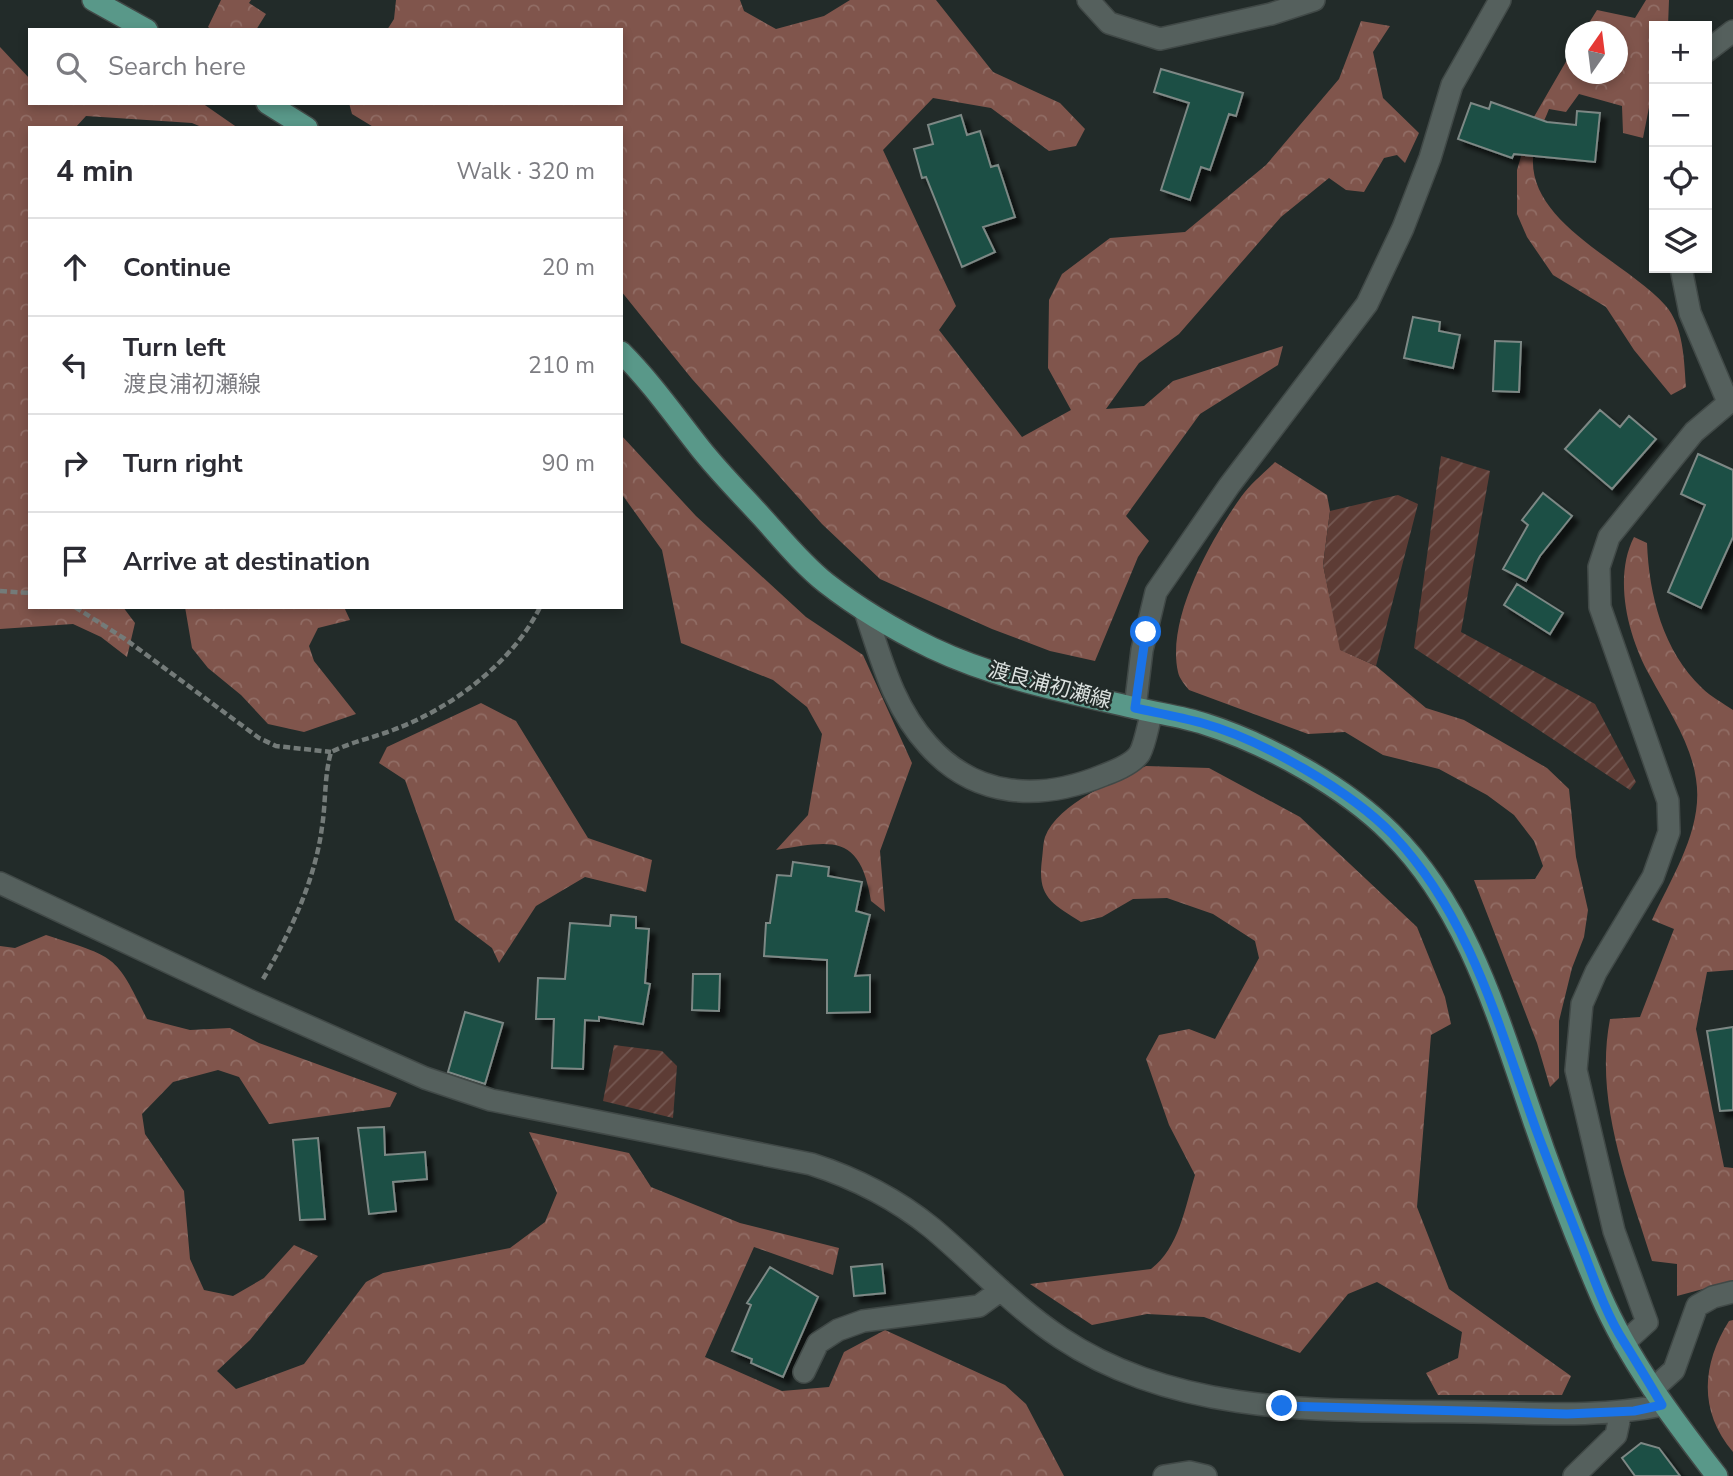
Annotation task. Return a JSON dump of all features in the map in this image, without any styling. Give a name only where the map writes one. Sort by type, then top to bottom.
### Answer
[{"type":"main road","points":[[93,0],[143,28]]},
{"type":"main road","points":[[270,105],[304,126]]},
{"type":"main road","name":"渡良浦初瀬線","points":[[623,354],[651,381],[702,450],[774,530],[822,580],[865,611],[934,649],[1008,677],[1204,723],[1241,738],[1318,778],[1354,802],[1392,834],[1426,873],[1466,942],[1499,1020],[1537,1131],[1600,1294],[1624,1343],[1658,1397],[1717,1476]]},
{"type":"street","points":[[1088,0],[1109,23],[1160,39],[1271,14],[1314,0]]},
{"type":"street","points":[[865,611],[892,693],[928,745],[960,772],[1011,792],[1059,790],[1118,770],[1139,755],[1144,710],[1142,650],[1156,592],[1228,485],[1367,304],[1417,193],[1452,85],[1500,0]]},
{"type":"street","points":[[1712,47],[1733,31]]},
{"type":"street","points":[[1624,1343],[1647,1322],[1614,1231],[1576,1070],[1577,1041],[1582,1004],[1596,971],[1653,877],[1669,832],[1668,801],[1600,607],[1599,567],[1609,537],[1694,432],[1730,401],[1690,313],[1682,273]]},
{"type":"street","points":[[0,883],[249,1000],[425,1077],[491,1100],[811,1164],[853,1178],[892,1199],[931,1227],[1001,1290],[1059,1337],[1098,1360],[1142,1380],[1231,1403],[1429,1412],[1621,1412],[1658,1397],[1674,1370],[1697,1306],[1713,1297],[1733,1292]]},
{"type":"street","points":[[804,1372],[818,1343],[838,1330],[863,1321],[979,1306],[1001,1290]]},
{"type":"street","points":[[1574,1476],[1616,1435],[1621,1412]]},
{"type":"street","points":[[1164,1476],[1189,1472],[1206,1476]]},
{"type":"path","points":[[0,591],[28,593]]},
{"type":"path","points":[[78,609],[125,639],[259,738],[276,746],[331,752],[354,741],[392,731],[469,691],[531,625],[539,609]]},
{"type":"path","points":[[249,1000],[288,936],[307,882],[322,828],[326,771],[331,752]]},
{"type":"green space","points":[[221,0],[251,0],[249,3],[266,14],[257,28],[208,27]]},
{"type":"green space","points":[[396,0],[740,0],[744,11],[776,29],[824,16],[850,0],[936,0],[993,72],[1060,103],[1085,129],[1076,146],[1049,151],[991,108],[933,98],[883,150],[956,306],[939,330],[1022,437],[1071,410],[1048,368],[1049,300],[1062,274],[1110,238],[1185,232],[1266,165],[1339,79],[1361,21],[1390,26],[1373,52],[1383,98],[1419,133],[1405,163],[1397,155],[1384,158],[1364,192],[1346,190],[1329,178],[1281,217],[1179,334],[1139,363],[1106,409],[1144,406],[1173,381],[1283,346],[1278,365],[1200,414],[1126,516],[1149,541],[1138,557],[1095,661],[1050,651],[992,629],[880,579],[822,524],[692,379],[623,293],[623,126],[372,126],[352,114],[350,105],[623,105],[623,28],[388,28],[394,19]]},
{"type":"green space","points":[[1646,0],[1669,0],[1668,21],[1649,21],[1649,107],[1643,138],[1623,133],[1622,106],[1579,94],[1566,112],[1549,109],[1535,144],[1534,175],[1543,197],[1559,218],[1647,288],[1671,313],[1682,344],[1686,387],[1671,395],[1634,350],[1606,307],[1553,275],[1527,237],[1517,214],[1517,170],[1531,122],[1565,63],[1565,84],[1628,84],[1628,21],[1590,21],[1597,10],[1635,18]]},
{"type":"green space","points":[[0,47],[28,77],[28,105],[205,105],[235,126],[199,126],[192,123],[86,116],[77,126],[28,126],[28,609],[124,609],[135,623],[127,657],[101,637],[73,624],[0,629]]},
{"type":"green space","points":[[623,437],[696,516],[806,617],[863,655],[912,763],[880,851],[885,912],[871,901],[866,879],[851,853],[828,844],[776,850],[808,815],[822,734],[807,707],[773,680],[681,643],[662,550],[623,496]]},
{"type":"green space","points":[[1275,462],[1327,495],[1330,511],[1323,565],[1341,650],[1376,666],[1426,708],[1464,720],[1547,768],[1569,789],[1576,857],[1588,910],[1584,937],[1572,968],[1559,1021],[1559,1078],[1550,1087],[1537,1043],[1474,880],[1535,879],[1543,866],[1534,841],[1514,815],[1487,795],[1439,769],[1383,755],[1345,732],[1308,734],[1189,690],[1180,677],[1176,651],[1179,628],[1194,580],[1217,535],[1241,497]]},
{"type":"green space","points":[[1634,537],[1647,543],[1655,602],[1677,657],[1702,688],[1733,710],[1733,970],[1707,972],[1696,1029],[1724,1167],[1733,1168],[1733,1281],[1677,1296],[1677,1264],[1652,1261],[1616,1142],[1606,1081],[1610,1019],[1640,1017],[1674,929],[1652,920],[1691,834],[1697,797],[1696,779],[1689,752],[1678,726],[1642,661],[1630,626],[1624,589],[1628,553]]},
{"type":"green space","points":[[185,609],[345,609],[350,620],[318,628],[309,646],[314,661],[356,714],[304,732],[268,724],[241,695],[208,668],[192,648]]},
{"type":"green space","points":[[481,703],[516,721],[588,838],[652,860],[646,892],[585,877],[536,906],[499,963],[492,948],[455,920],[405,780],[379,763],[387,747]]},
{"type":"green space","points":[[1146,766],[1209,768],[1300,817],[1417,927],[1445,997],[1451,1024],[1431,1035],[1417,1207],[1449,1289],[1571,1376],[1562,1395],[1438,1395],[1426,1373],[1458,1358],[1462,1332],[1377,1282],[1348,1294],[1300,1353],[1204,1317],[1147,1314],[1092,1325],[1030,1284],[1151,1269],[1161,1260],[1180,1226],[1195,1175],[1169,1125],[1146,1059],[1159,1035],[1189,1029],[1215,1039],[1259,958],[1255,941],[1213,914],[1167,898],[1133,899],[1102,917],[1081,922],[1048,898],[1041,872],[1043,845],[1052,825],[1089,794]]},
{"type":"green space","points":[[46,935],[100,954],[111,961],[128,981],[147,1019],[190,1030],[230,1028],[259,1043],[397,1093],[390,1107],[269,1124],[239,1077],[218,1070],[173,1082],[142,1114],[145,1134],[184,1191],[190,1259],[204,1290],[233,1296],[264,1278],[294,1245],[318,1256],[250,1340],[217,1371],[236,1389],[304,1364],[366,1282],[383,1273],[510,1248],[545,1222],[557,1193],[529,1132],[629,1153],[651,1187],[740,1223],[839,1248],[833,1275],[754,1247],[705,1357],[782,1391],[829,1387],[844,1352],[885,1330],[1005,1385],[1026,1404],[1064,1476],[0,1476],[0,946],[15,948]]},
{"type":"green space","points":[[1733,1320],[1733,1452],[1714,1420],[1708,1387],[1713,1354],[1729,1321]]},
{"type":"shaded area","points":[[1441,456],[1490,471],[1461,632],[1595,704],[1636,782],[1630,790],[1414,648]]},
{"type":"shaded area","points":[[1398,495],[1418,504],[1376,666],[1340,650],[1323,565],[1330,511]]},
{"type":"shaded area","points":[[614,1045],[662,1051],[677,1066],[673,1118],[603,1101]]},
{"type":"building","points":[[1161,69],[1243,93],[1236,116],[1229,114],[1210,170],[1201,167],[1190,200],[1161,190],[1189,103],[1154,92]]},
{"type":"building","points":[[1491,102],[1547,122],[1576,125],[1577,111],[1600,113],[1595,162],[1514,154],[1512,158],[1458,139],[1471,103],[1489,109]]},
{"type":"building","points":[[961,115],[967,135],[980,131],[991,167],[998,165],[1015,217],[983,227],[995,252],[962,267],[926,177],[922,178],[914,149],[933,144],[928,125]]},
{"type":"building","points":[[1413,317],[1440,322],[1439,331],[1460,335],[1453,368],[1404,358]]},
{"type":"building","points":[[1495,341],[1521,342],[1519,392],[1493,391]]},
{"type":"building","points":[[1600,410],[1620,427],[1629,416],[1656,439],[1612,489],[1565,449]]},
{"type":"building","points":[[1698,454],[1733,470],[1733,537],[1701,608],[1668,592],[1705,505],[1681,494]]},
{"type":"building","points":[[1543,493],[1572,516],[1540,556],[1526,581],[1503,569],[1528,525],[1522,520]]},
{"type":"building","points":[[1517,584],[1563,613],[1550,634],[1504,605]]},
{"type":"building","points":[[793,862],[829,867],[828,876],[862,882],[856,911],[870,915],[855,976],[870,975],[870,1012],[827,1013],[827,960],[764,956],[766,923],[770,923],[777,875],[791,876]]},
{"type":"building","points":[[611,915],[636,917],[636,928],[649,929],[645,983],[650,984],[643,1024],[599,1017],[599,1021],[585,1020],[583,1069],[552,1068],[554,1019],[536,1019],[538,978],[565,979],[570,923],[610,926]]},
{"type":"building","points":[[693,974],[720,974],[719,1011],[692,1010]]},
{"type":"building","points":[[465,1012],[503,1023],[485,1084],[448,1072]]},
{"type":"building","points":[[1733,1027],[1733,1110],[1720,1111],[1707,1031]]},
{"type":"building","points":[[384,1127],[385,1155],[425,1152],[427,1179],[393,1182],[396,1211],[369,1214],[358,1128]]},
{"type":"building","points":[[318,1138],[325,1219],[300,1220],[293,1140]]},
{"type":"building","points":[[882,1264],[885,1293],[854,1296],[851,1267]]},
{"type":"building","points":[[770,1267],[818,1297],[783,1377],[732,1351],[751,1305],[747,1303]]},
{"type":"building","points":[[1641,1443],[1659,1448],[1680,1476],[1635,1476],[1622,1458]]},
{"type":"route","points":[[1146,632],[1135,708],[1204,723],[1241,738],[1318,778],[1354,802],[1392,834],[1426,873],[1466,942],[1499,1020],[1537,1131],[1600,1294],[1624,1343],[1637,1360],[1662,1405],[1634,1411],[1567,1414],[1282,1406]]}]
